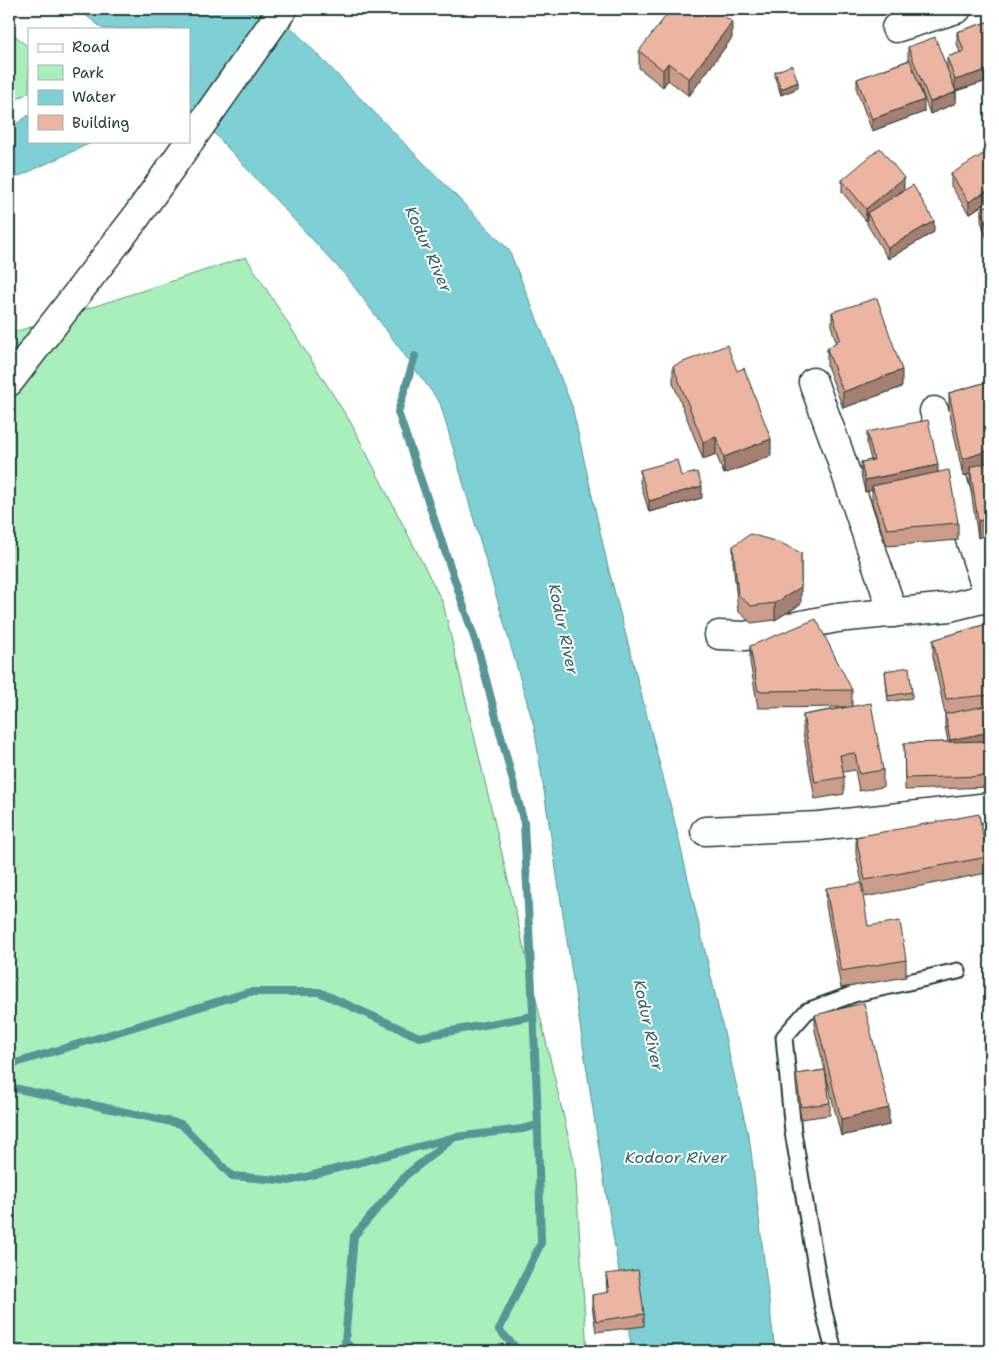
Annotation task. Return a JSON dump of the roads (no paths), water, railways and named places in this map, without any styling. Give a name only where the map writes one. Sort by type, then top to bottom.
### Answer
[{"type":"street","points":[[190,141],[283,9]]},
{"type":"street","points":[[896,28],[957,9]]},
{"type":"street","points":[[9,382],[134,220],[189,142]]},
{"type":"street","points":[[813,382],[893,613]]},
{"type":"street","points":[[719,635],[745,636],[836,618],[950,607],[990,597],[965,524],[934,411]]},
{"type":"street","points":[[705,831],[819,826],[990,806]]},
{"type":"lane","points":[[834,1351],[823,1308],[793,1132],[784,1037],[807,1011],[854,994],[958,971]]},
{"type":"water","name":"Kodoor River","points":[[78,9],[273,9],[509,250],[572,406],[608,567],[674,819],[750,1143],[775,1351],[632,1351],[534,726],[440,403],[347,277],[190,107],[190,28],[102,28]]},
{"type":"water","points":[[28,116],[28,142],[93,142],[9,181],[9,129]]},
{"type":"waterway","points":[[415,356],[398,412],[478,649],[524,823],[537,1095],[541,1243],[499,1330],[519,1351]]},
{"type":"waterway","points":[[9,1065],[249,992],[319,992],[419,1037],[533,1016]]},
{"type":"waterway","points":[[9,1087],[181,1124],[232,1176],[290,1181],[455,1137],[522,1129],[538,1125]]},
{"type":"waterway","points":[[355,1351],[345,1342],[354,1236],[406,1175],[452,1139]]},
{"type":"water label","name":"Kodur River","points":[[429,249]]},
{"type":"water label","name":"Kodur River","points":[[564,629]]},
{"type":"water label","name":"Kodur River","points":[[649,1025]]}]
